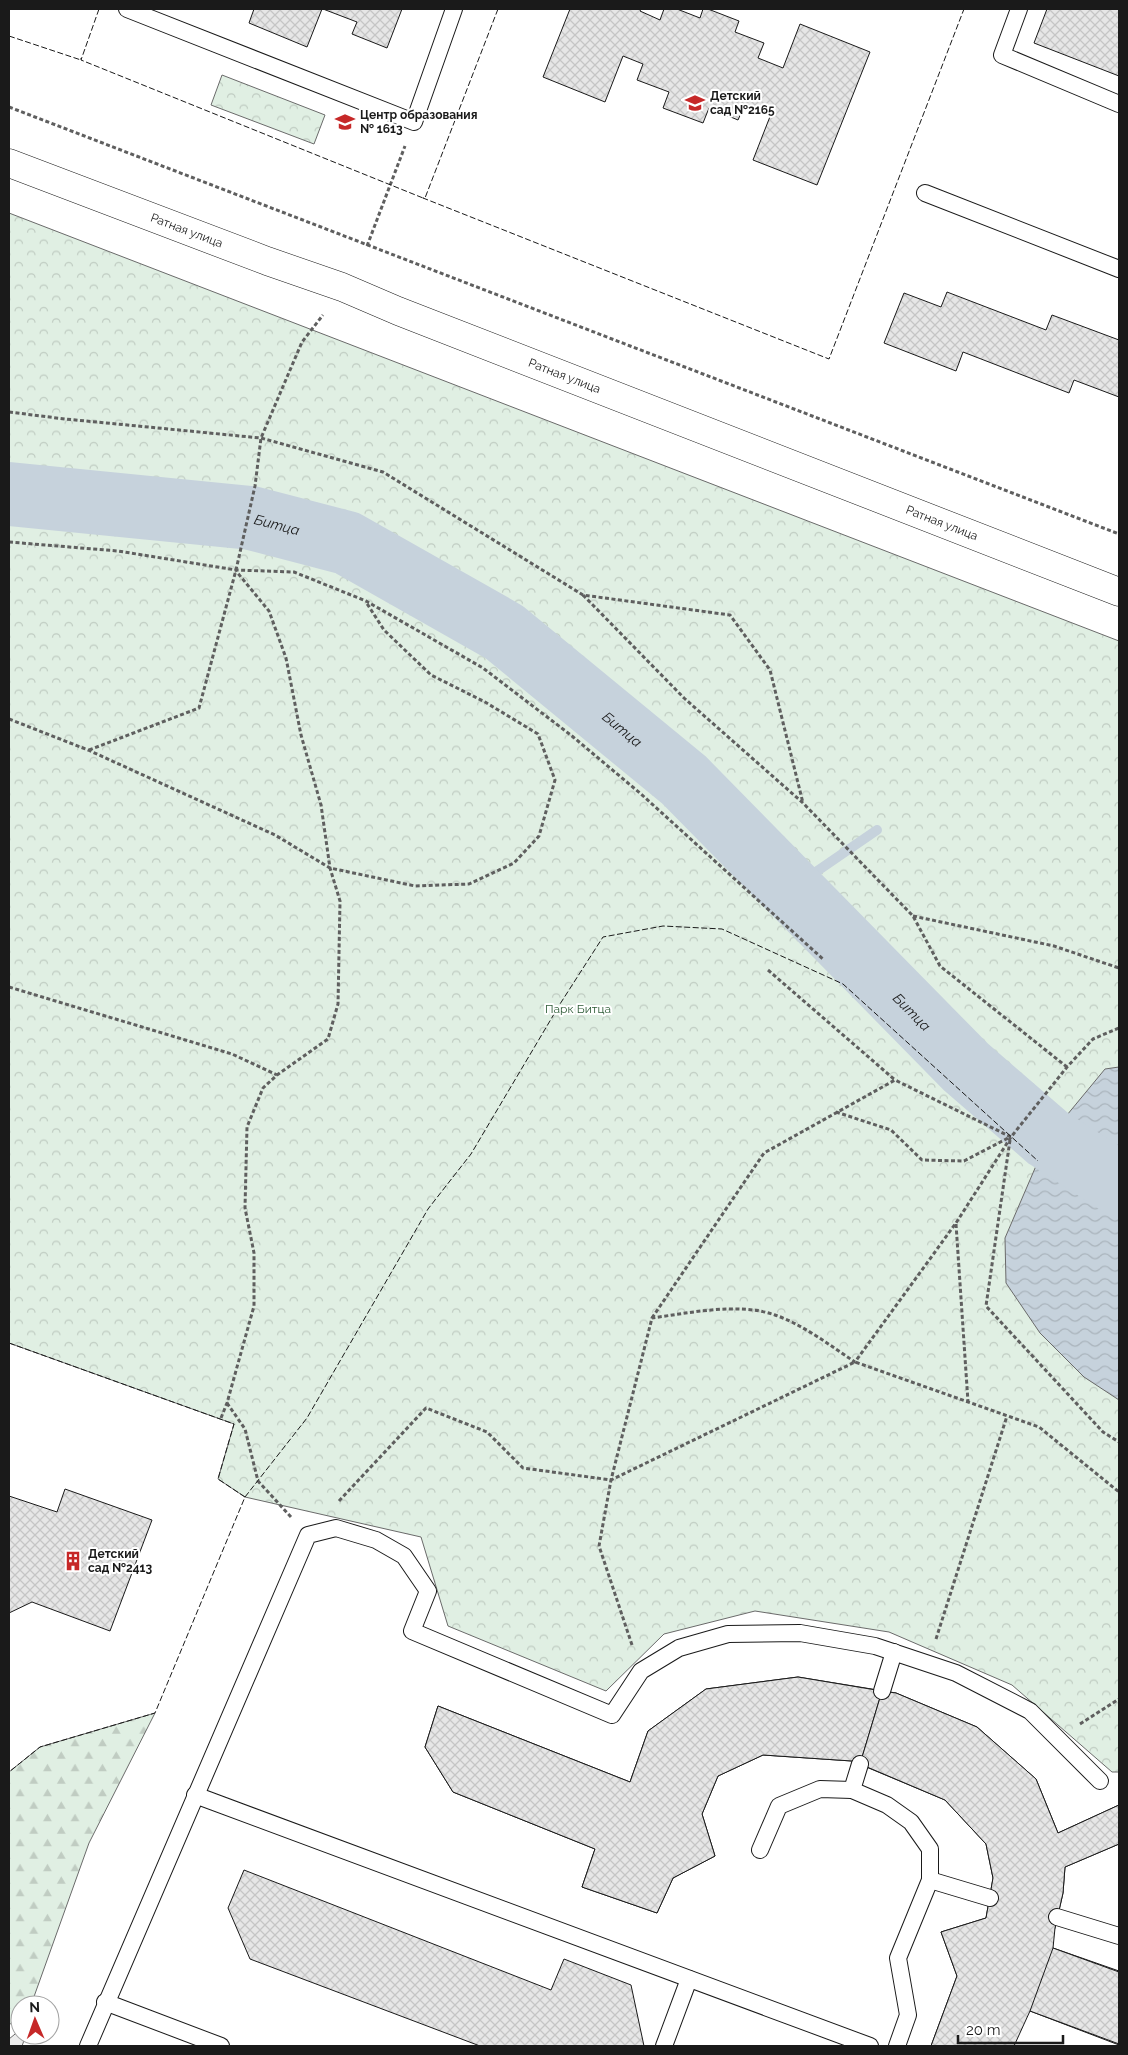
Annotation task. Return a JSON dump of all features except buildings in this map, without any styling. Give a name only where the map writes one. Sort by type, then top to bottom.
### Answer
[{"type":"street","name":"Ратная улица","points":[[9,163],[267,261],[342,287],[398,311],[1119,592]]},
{"type":"lane","points":[[127,9],[414,122],[454,9]]},
{"type":"lane","points":[[1019,9],[1002,55],[1119,104]]},
{"type":"lane","points":[[925,193],[1119,269]]},
{"type":"lane","points":[[88,2046],[308,1535],[336,1528],[376,1540],[404,1556],[428,1591],[412,1631],[612,1715],[641,1671],[679,1648],[728,1634],[800,1633],[875,1646],[956,1673],[1030,1711],[1100,1781]]},
{"type":"lane","points":[[882,1691],[894,1652]]},
{"type":"lane","points":[[852,1790],[860,1764]]},
{"type":"lane","points":[[760,1850],[779,1806],[820,1789],[852,1790],[887,1805],[911,1822],[930,1849],[930,1880],[898,1958],[908,2015],[897,2046]]},
{"type":"lane","points":[[195,1795],[866,2045]]},
{"type":"lane","points":[[930,1880],[990,1898]]},
{"type":"lane","points":[[1057,1918],[1119,1936]]},
{"type":"lane","points":[[664,2046],[689,1979]]},
{"type":"lane","points":[[106,2002],[221,2046]]},
{"type":"path","points":[[9,107],[1119,534]]},
{"type":"path","points":[[367,246],[407,141]]},
{"type":"path","points":[[88,750],[199,708],[246,528],[255,486],[261,438],[302,342],[327,310]]},
{"type":"path","points":[[9,412],[261,438],[383,472],[583,595],[684,698],[802,803],[913,916],[940,966],[1067,1066]]},
{"type":"path","points":[[9,542],[118,551],[236,570],[294,572],[366,601],[483,668],[572,736],[641,794],[824,960]]},
{"type":"path","points":[[221,1418],[227,1403],[254,1306],[254,1252],[245,1208],[247,1128],[264,1088],[277,1075],[328,1039],[338,1004],[340,901],[330,868],[321,805],[301,735],[286,658],[269,611],[236,570]]},
{"type":"path","points":[[583,595],[730,615],[770,670],[802,803]]},
{"type":"path","points":[[9,719],[88,750],[275,835],[330,868],[415,886],[469,884],[514,864],[539,836],[555,780],[538,734],[485,702],[431,675],[384,630],[366,601]]},
{"type":"path","points":[[913,916],[1054,946],[1119,968]]},
{"type":"path","points":[[768,970],[896,1080],[1011,1137]]},
{"type":"path","points":[[9,987],[232,1054],[277,1075]]},
{"type":"path","points":[[227,1403],[245,1429],[258,1481],[308,1535],[426,1408],[487,1432],[523,1468],[611,1480],[855,1362],[956,1223],[1011,1137],[1067,1066],[1093,1038],[1119,1028]]},
{"type":"path","points":[[641,1671],[599,1546],[611,1480],[652,1318],[764,1153],[896,1080]]},
{"type":"path","points":[[836,1112],[891,1130],[922,1160],[964,1161],[1011,1137]]},
{"type":"path","points":[[1011,1137],[986,1306],[1103,1432],[1119,1442]]},
{"type":"path","points":[[956,1223],[968,1402]]},
{"type":"path","points":[[652,1318],[714,1310],[748,1310],[774,1314],[855,1362],[1039,1427],[1119,1492]]},
{"type":"path","points":[[928,1663],[1007,1416]]},
{"type":"path","points":[[1057,1738],[1119,1699]]},
{"type":"green space","points":[[222,75],[325,115],[314,144],[211,105]]},
{"type":"green space","name":"Парк Битца","points":[[9,213],[1119,641],[1119,1772],[1112,1772],[1012,1685],[889,1632],[755,1611],[664,1634],[606,1691],[448,1626],[421,1537],[245,1497],[218,1479],[234,1424],[9,1343]]},
{"type":"green space","points":[[155,1713],[89,1843],[35,1995],[10,1995],[9,2025],[9,1772],[40,1747]]},
{"type":"shaded area","points":[[9,2039],[10,2045],[22,2046],[9,2046]]},
{"type":"water","points":[[1119,1067],[1119,1400],[1084,1377],[1040,1333],[1006,1283],[1005,1238],[1048,1138],[1105,1069]]},
{"type":"waterway","name":"Битца","points":[[9,494],[251,518],[347,543],[504,632],[684,780],[966,1067],[1048,1138],[1119,1184]]},
{"type":"waterway","points":[[791,889],[877,830]]},
{"type":"fence","points":[[99,9],[81,60],[423,198]]},
{"type":"fence","points":[[498,9],[425,198],[423,198],[829,359],[964,9]]},
{"type":"fence","points":[[9,36],[81,60],[81,58]]},
{"type":"fence","points":[[245,1497],[307,1418],[428,1209],[471,1154],[560,1004],[603,937],[663,926],[722,929],[843,984],[1038,1161]]},
{"type":"fence","points":[[9,1343],[234,1424],[218,1479],[245,1497],[155,1713],[40,1747],[9,1772]]},
{"type":"place","name":"Детский сад №2165","points":[[695,103]]},
{"type":"place","name":"Центр образования № 1613","points":[[345,122]]},
{"type":"place","name":"Детский сад №2413","points":[[73,1561]]}]
